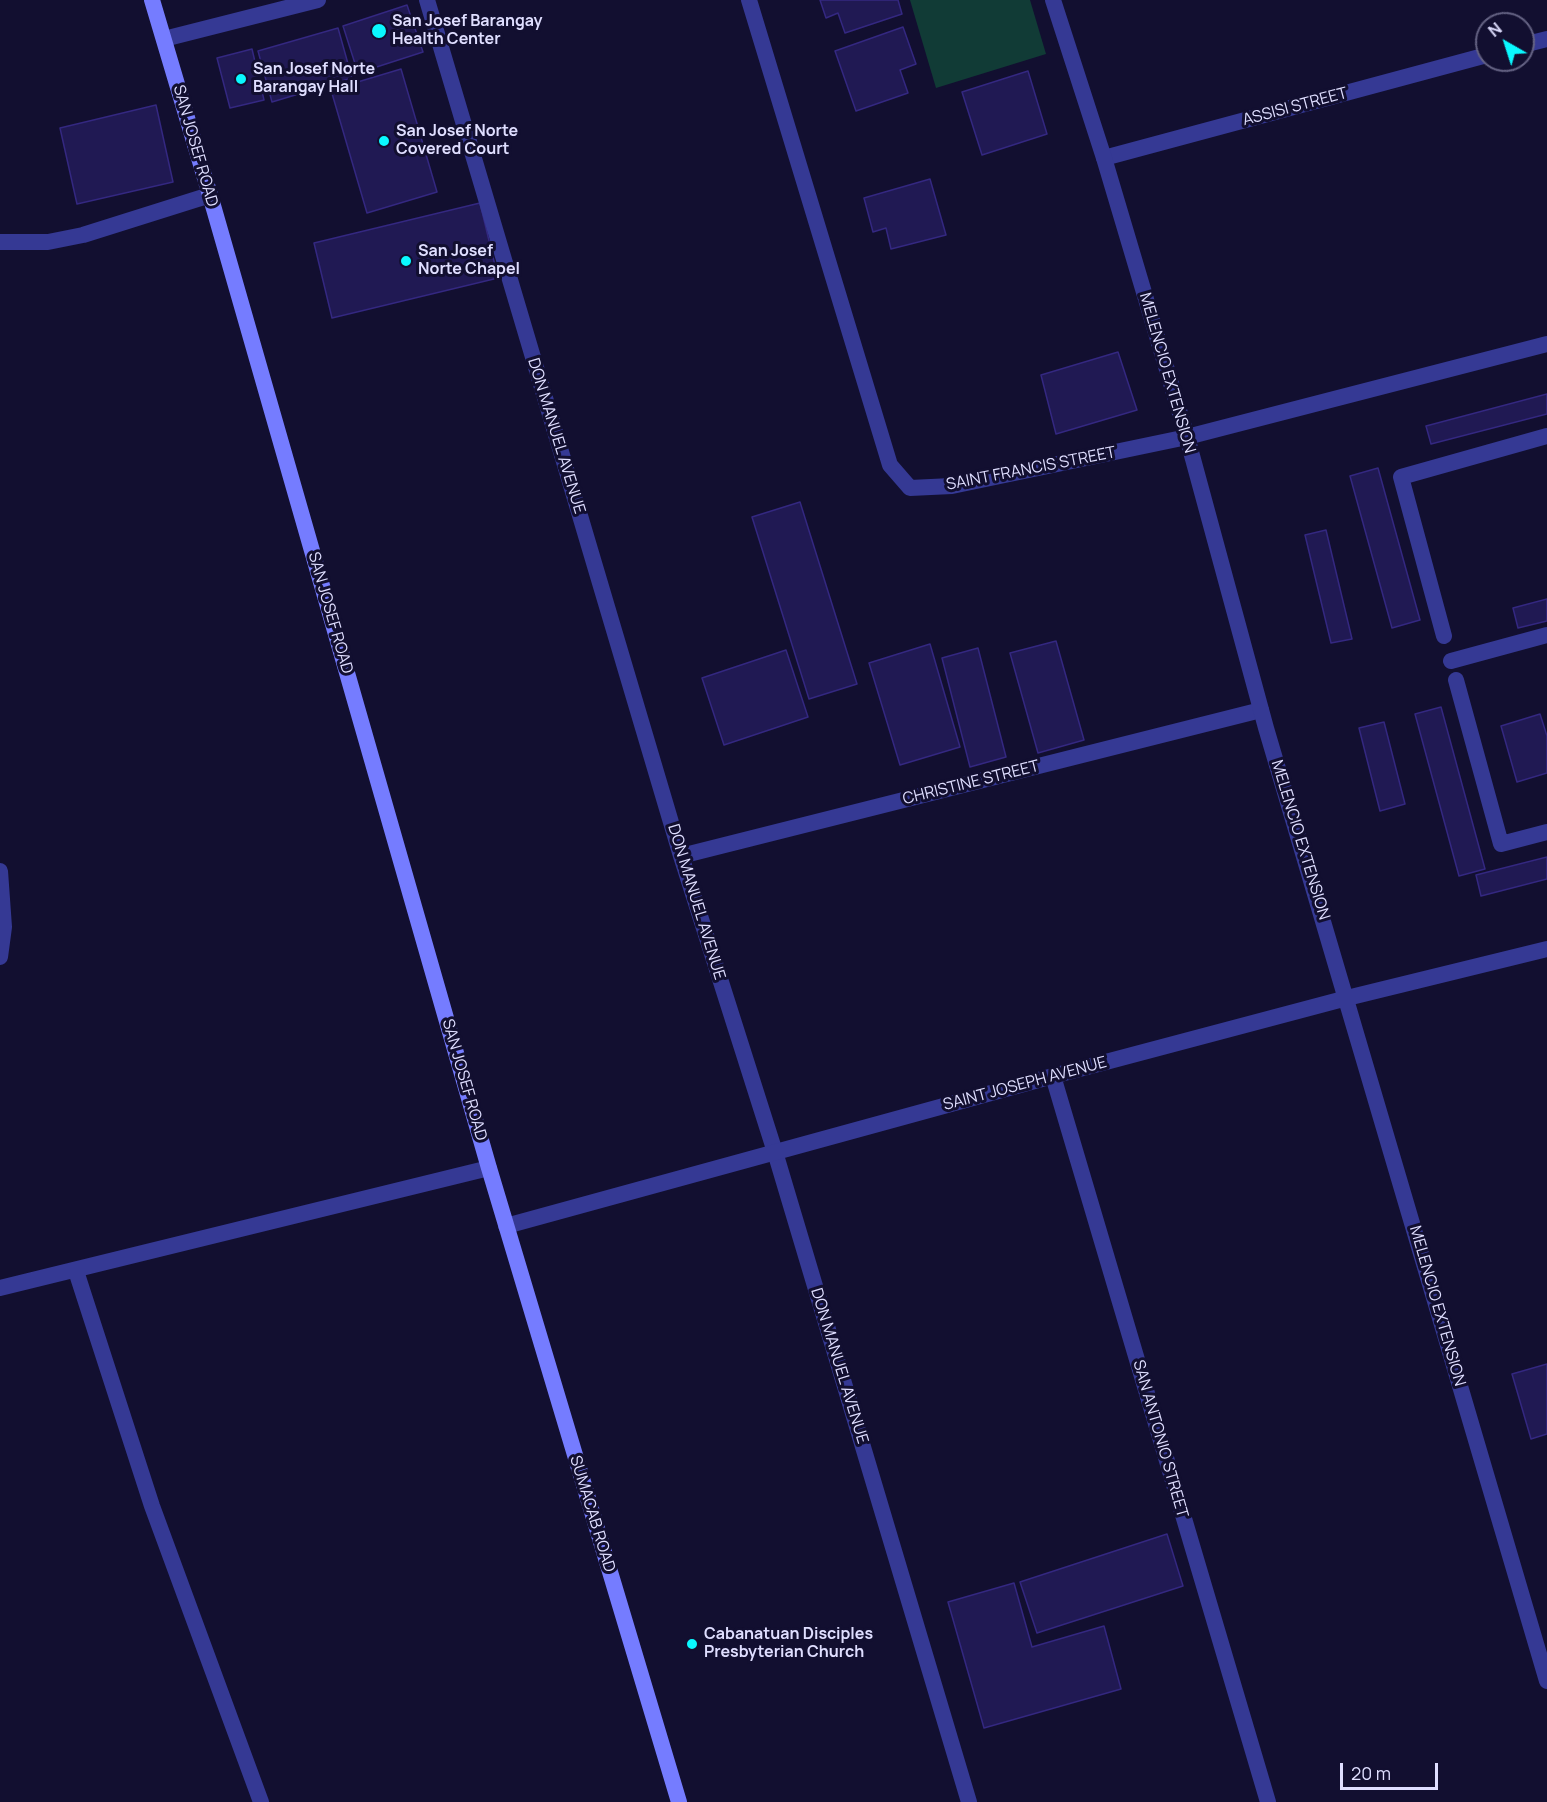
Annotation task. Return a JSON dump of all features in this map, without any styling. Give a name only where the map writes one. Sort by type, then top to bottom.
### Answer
[{"type":"main road","name":"SAN JOSEF ROAD","points":[[152,0],[506,1226]]},
{"type":"main road","name":"SUMACAB ROAD","points":[[506,1226],[679,1802]]},
{"type":"street","points":[[164,39],[318,0]]},
{"type":"street","name":"DON MANUEL AVENUE","points":[[427,0],[681,856],[775,1152],[969,1802]]},
{"type":"street","name":"SAINT FRANCIS STREET","points":[[748,0],[890,465],[910,488],[952,486],[1187,437],[1547,344]]},
{"type":"street","name":"MELENCIO EXTENSION","points":[[1053,0],[1104,158],[1187,437],[1262,710],[1547,1681]]},
{"type":"street","name":"ASSISI STREET","points":[[1104,158],[1475,58]]},
{"type":"street","points":[[0,242],[48,242],[83,235],[210,195]]},
{"type":"street","points":[[1444,636],[1401,477],[1547,436]]},
{"type":"street","points":[[1451,661],[1547,635]]},
{"type":"street","points":[[1456,680],[1501,844],[1547,832]]},
{"type":"street","name":"CHRISTINE STREET","points":[[681,856],[1262,710]]},
{"type":"street","points":[[0,871],[4,927],[0,957]]},
{"type":"street","name":"SAINT JOSEPH AVENUE","points":[[506,1226],[1347,998],[1547,950]]},
{"type":"street","name":"SAN ANTONIO STREET","points":[[1053,1076],[1268,1802]]},
{"type":"street","points":[[0,1288],[489,1168]]},
{"type":"street","points":[[76,1271],[152,1506],[261,1802]]},
{"type":"green space","points":[[910,0],[1030,0],[1046,54],[936,88]]},
{"type":"building","points":[[820,0],[898,0],[902,14],[845,33],[838,13],[826,18]]},
{"type":"building","points":[[407,5],[423,52],[358,73],[343,26]]},
{"type":"building","points":[[903,27],[916,64],[900,70],[908,93],[856,111],[835,51]]},
{"type":"building","points":[[338,28],[352,78],[272,102],[258,51]]},
{"type":"building","name":"San Josef Norte Barangay Hall","points":[[252,49],[264,100],[230,108],[217,58]]},
{"type":"building","name":"San Josef Norte Covered Court","points":[[401,69],[437,192],[367,213],[331,90]]},
{"type":"building","points":[[1028,71],[1047,134],[982,155],[962,92]]},
{"type":"building","points":[[156,105],[173,182],[77,204],[60,128]]},
{"type":"building","points":[[930,179],[946,235],[891,249],[886,228],[873,232],[864,198]]},
{"type":"building","name":"San Josef Norte Chapel","points":[[480,203],[498,278],[332,318],[314,243]]},
{"type":"building","points":[[1118,352],[1137,410],[1056,434],[1041,375]]},
{"type":"building","points":[[1547,394],[1547,414],[1431,444],[1426,426]]},
{"type":"building","points":[[1378,468],[1420,620],[1392,628],[1350,476]]},
{"type":"building","points":[[800,502],[857,684],[809,699],[752,517]]},
{"type":"building","points":[[1326,530],[1352,639],[1331,643],[1305,535]]},
{"type":"building","points":[[1547,599],[1547,621],[1518,628],[1513,608]]},
{"type":"building","points":[[1056,641],[1084,740],[1038,753],[1010,653]]},
{"type":"building","points":[[930,644],[960,747],[900,765],[869,663]]},
{"type":"building","points":[[978,648],[1006,757],[970,767],[942,658]]},
{"type":"building","points":[[786,650],[808,717],[724,745],[702,678]]},
{"type":"building","points":[[1441,707],[1485,869],[1459,876],[1415,714]]},
{"type":"building","points":[[1540,714],[1547,736],[1547,773],[1517,782],[1501,726]]},
{"type":"building","points":[[1384,722],[1405,804],[1380,811],[1359,728]]},
{"type":"building","points":[[1547,857],[1547,879],[1481,896],[1476,875]]},
{"type":"building","points":[[1547,1364],[1547,1434],[1531,1439],[1512,1374]]},
{"type":"building","points":[[1167,1534],[1183,1586],[1037,1633],[1020,1582]]},
{"type":"building","points":[[1014,1583],[1032,1647],[1104,1626],[1121,1689],[984,1728],[948,1602]]},
{"type":"place","name":"San Josef Barangay Health Center","points":[[379,31]]},
{"type":"place","name":"San Josef Norte Barangay Hall","points":[[241,79]]},
{"type":"place","name":"San Josef Norte Covered Court","points":[[384,141]]},
{"type":"place","name":"San Josef Norte Chapel","points":[[406,261]]},
{"type":"place","name":"Cabanatuan Disciples Presbyterian Church","points":[[692,1644]]}]
